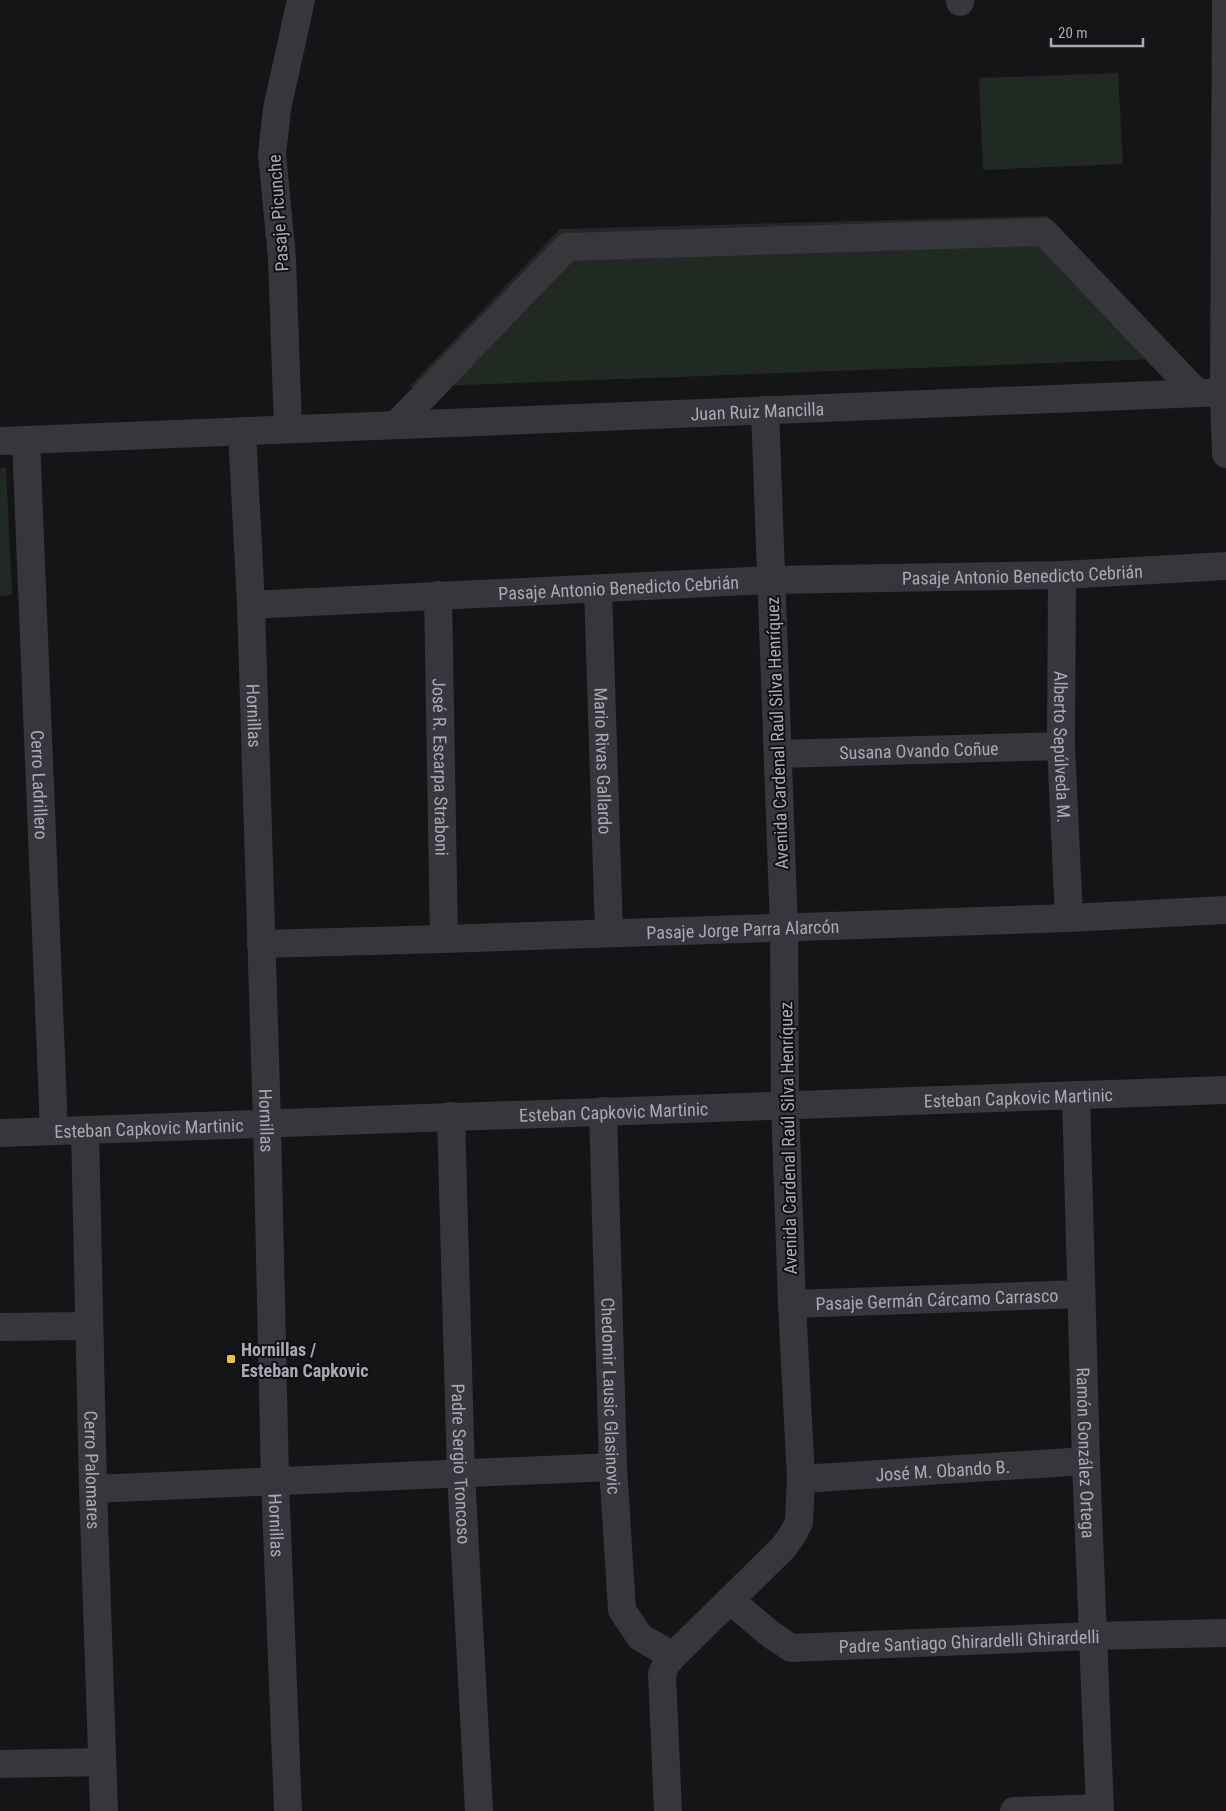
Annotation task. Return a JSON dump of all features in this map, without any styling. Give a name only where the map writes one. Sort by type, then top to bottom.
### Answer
[{"type":"street","name":"Pasaje Picunche","points":[[288,429],[282,258],[272,154],[277,110],[301,0]]},
{"type":"street","points":[[1226,0],[1216,392],[1226,454]]},
{"type":"street","points":[[396,425],[567,247],[1044,232],[1216,392]]},
{"type":"street","name":"Juan Ruiz Mancilla","points":[[13,440],[1216,392]]},
{"type":"street","name":"Avenida Cardenal Raúl Silva Henríquez","points":[[668,1811],[662,1674],[666,1664],[783,1548],[799,1522],[801,1479],[792,1304],[785,1105],[784,927],[765,410]]},
{"type":"street","name":"Hornillas","points":[[242,431],[251,605],[267,1122],[275,1481],[288,1811]]},
{"type":"street","name":"Cerro Ladrillero","points":[[13,440],[54,1131]]},
{"type":"street","name":"Pasaje Antonio Benedicto Cebrián","points":[[251,605],[771,580],[1062,575],[1226,566]]},
{"type":"street","name":"Alberto Sepúlveda M.","points":[[1062,575],[1061,746],[1069,918]]},
{"type":"street","name":"Mario Rivas Gallardo","points":[[598,589],[609,933]]},
{"type":"street","name":"José R. Escarpa Straboni","points":[[438,595],[444,939]]},
{"type":"street","name":"Susana Ovando Coñue","points":[[778,754],[1061,746]]},
{"type":"street","name":"Pasaje Jorge Parra Alarcón","points":[[261,944],[1069,918],[1226,910]]},
{"type":"street","name":"Esteban Capkovic Martinic","points":[[0,1133],[267,1122],[1226,1090]]},
{"type":"street","name":"Ramón González Ortega","points":[[1076,1095],[1086,1461],[1100,1809]]},
{"type":"street","name":"Chedomir Lausic Glasinovic","points":[[603,1111],[613,1467],[622,1610],[640,1637],[672,1656]]},
{"type":"street","name":"Padre Sergio Troncoso","points":[[451,1116],[461,1474],[479,1811]]},
{"type":"street","name":"Cerro Palomares","points":[[86,1130],[93,1489],[104,1811]]},
{"type":"street","name":"Pasaje Germán Cárcamo Carrasco","points":[[792,1304],[1081,1294]]},
{"type":"street","points":[[0,1327],[89,1326]]},
{"type":"street","name":"José M. Obando B.","points":[[801,1479],[1086,1461]]},
{"type":"street","points":[[93,1489],[613,1467]]},
{"type":"street","name":"Padre Santiago Ghirardelli Ghirardelli","points":[[730,1600],[769,1633],[791,1648],[1092,1636],[1226,1633]]},
{"type":"street","points":[[0,1764],[102,1762]]},
{"type":"street","points":[[1014,1811],[1100,1809]]},
{"type":"shaded area","points":[[1118,73],[1123,164],[983,170],[979,78]]},
{"type":"shaded area","points":[[1047,216],[1183,358],[409,387],[560,229]]},
{"type":"shaded area","points":[[6,467],[12,595],[0,596],[0,468]]},
{"type":"place","name":"Hornillas / Esteban Capkovic","points":[[231,1359]]}]
